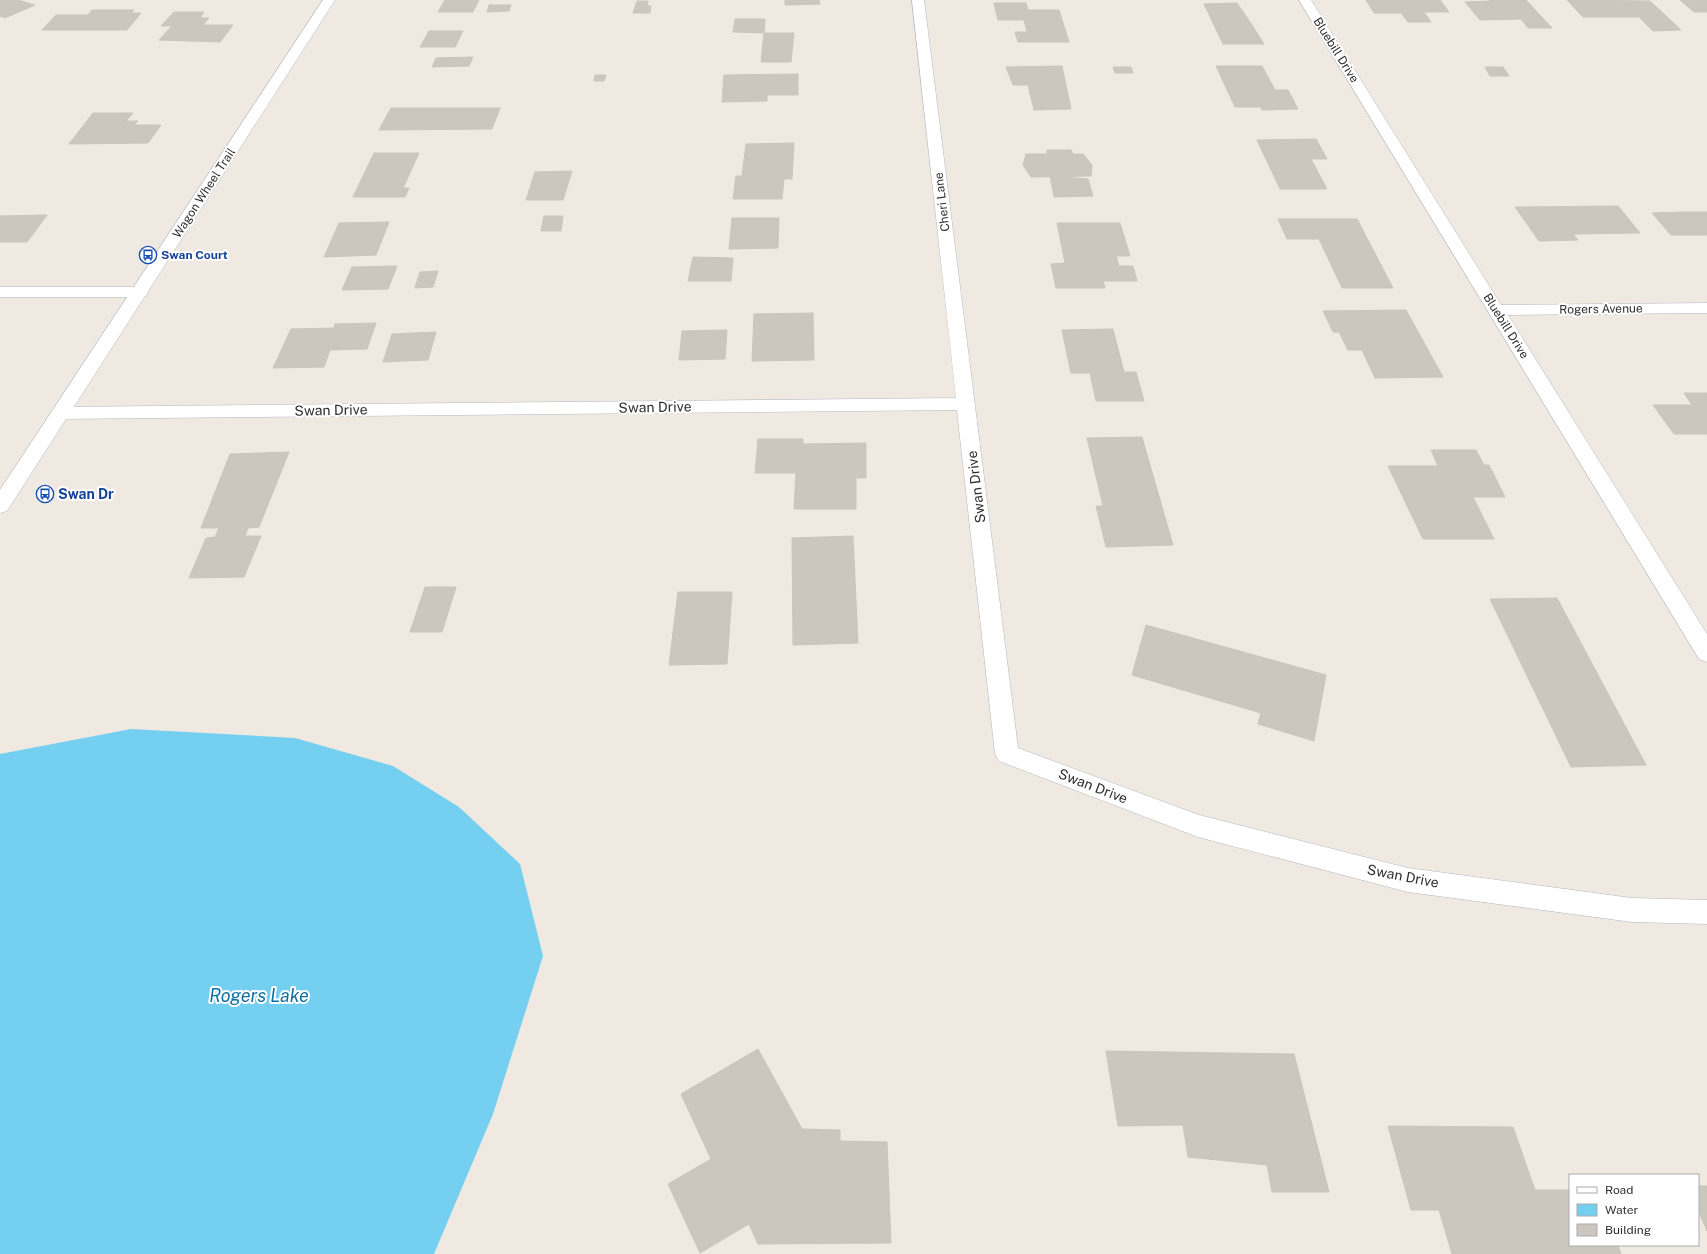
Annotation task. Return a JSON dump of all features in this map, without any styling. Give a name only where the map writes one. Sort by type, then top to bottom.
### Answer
[{"type":"street","name":"Wagon Wheel Trail","points":[[0,506],[329,0]]},
{"type":"street","name":"Cheri Lane","points":[[918,0],[966,404]]},
{"type":"street","name":"Bluebill Drive","points":[[1304,0],[1707,653]]},
{"type":"street","points":[[0,292],[140,292]]},
{"type":"street","name":"Rogers Avenue","points":[[1496,310],[1707,308]]},
{"type":"street","name":"Swan Drive","points":[[60,413],[966,404],[1007,754],[1198,826],[1408,880],[1632,910],[1707,912]]},
{"type":"water","name":"Rogers Lake","points":[[131,729],[295,738],[393,766],[459,807],[520,864],[543,956],[493,1114],[434,1254],[0,1254],[0,754]]},
{"type":"building","points":[[0,0],[18,0],[35,5],[5,18],[0,16]]},
{"type":"building","points":[[445,0],[479,0],[473,12],[438,12]]},
{"type":"building","points":[[785,0],[819,0],[820,4],[785,5]]},
{"type":"building","points":[[1366,0],[1440,0],[1449,12],[1424,12],[1431,22],[1408,22],[1401,13],[1374,13]]},
{"type":"building","points":[[1489,0],[1526,0],[1552,28],[1528,28],[1521,19],[1480,20],[1465,2],[1490,1]]},
{"type":"building","points":[[1567,0],[1650,1],[1681,30],[1653,31],[1639,17],[1583,17]]},
{"type":"building","points":[[1680,0],[1707,0],[1707,12],[1694,12]]},
{"type":"building","points":[[637,1],[648,1],[647,6],[651,6],[650,13],[633,13]]},
{"type":"building","points":[[994,3],[1026,3],[1028,10],[1059,10],[1069,42],[1018,42],[1015,32],[1027,32],[1024,20],[998,20]]},
{"type":"building","points":[[1237,3],[1264,44],[1223,44],[1204,4]]},
{"type":"building","points":[[489,5],[511,5],[509,11],[487,12]]},
{"type":"building","points":[[92,10],[134,10],[131,13],[141,13],[127,30],[42,30],[56,15],[88,15]]},
{"type":"building","points":[[174,12],[204,12],[200,18],[209,18],[203,25],[233,25],[220,42],[159,40],[172,26],[161,26]]},
{"type":"building","points":[[735,19],[765,19],[764,33],[733,32]]},
{"type":"building","points":[[429,31],[463,31],[455,47],[420,47]]},
{"type":"building","points":[[764,33],[794,33],[791,62],[761,62]]},
{"type":"building","points":[[473,57],[469,66],[432,67],[436,58]]},
{"type":"building","points":[[1062,66],[1071,109],[1034,110],[1028,85],[1013,85],[1006,67]]},
{"type":"building","points":[[1216,66],[1262,66],[1275,90],[1288,90],[1298,109],[1262,110],[1260,107],[1235,107]]},
{"type":"building","points":[[1113,67],[1131,67],[1133,73],[1115,73]]},
{"type":"building","points":[[1485,67],[1503,67],[1509,76],[1490,76]]},
{"type":"building","points":[[798,74],[798,95],[767,95],[767,101],[722,102],[724,75]]},
{"type":"building","points":[[595,75],[606,75],[604,81],[594,81]]},
{"type":"building","points":[[391,108],[500,108],[492,129],[379,130]]},
{"type":"building","points":[[93,113],[133,113],[126,121],[138,121],[134,125],[161,125],[148,143],[69,144]]},
{"type":"building","points":[[1316,139],[1327,159],[1311,159],[1327,189],[1280,189],[1257,140]]},
{"type":"building","points":[[794,143],[792,179],[784,179],[782,199],[733,199],[736,176],[742,176],[746,144]]},
{"type":"building","points":[[1047,150],[1071,150],[1073,154],[1083,154],[1092,165],[1091,176],[1031,177],[1023,165],[1026,154],[1047,154]]},
{"type":"building","points":[[374,153],[419,153],[403,188],[409,188],[405,197],[353,197]]},
{"type":"building","points":[[572,171],[563,200],[526,200],[535,172]]},
{"type":"building","points":[[1050,176],[1088,179],[1093,196],[1054,197]]},
{"type":"building","points":[[1618,206],[1640,233],[1573,234],[1578,240],[1539,241],[1515,207]]},
{"type":"building","points":[[1707,212],[1707,235],[1671,235],[1652,213]]},
{"type":"building","points":[[47,215],[27,242],[0,242],[0,216]]},
{"type":"building","points":[[544,216],[563,216],[561,231],[541,231]]},
{"type":"building","points":[[732,218],[779,218],[778,248],[729,249]]},
{"type":"building","points":[[1278,219],[1357,219],[1393,288],[1342,288],[1319,239],[1287,239]]},
{"type":"building","points":[[389,222],[376,255],[324,257],[339,223]]},
{"type":"building","points":[[1057,223],[1120,223],[1130,256],[1116,256],[1119,266],[1133,266],[1137,281],[1103,281],[1105,288],[1056,288],[1051,264],[1065,263]]},
{"type":"building","points":[[693,257],[733,258],[731,281],[688,281]]},
{"type":"building","points":[[397,266],[388,289],[342,290],[352,267]]},
{"type":"building","points":[[438,271],[433,287],[415,288],[420,272]]},
{"type":"building","points":[[1406,310],[1443,377],[1375,378],[1362,350],[1348,350],[1339,332],[1333,332],[1323,311]]},
{"type":"building","points":[[813,313],[814,360],[752,361],[754,314]]},
{"type":"building","points":[[376,323],[367,349],[330,350],[324,367],[273,368],[291,329],[334,328],[335,324]]},
{"type":"building","points":[[1113,329],[1124,372],[1136,372],[1144,401],[1096,401],[1090,373],[1071,373],[1062,330]]},
{"type":"building","points":[[727,330],[725,359],[679,360],[682,331]]},
{"type":"building","points":[[436,332],[428,360],[383,362],[392,334]]},
{"type":"building","points":[[1684,393],[1707,393],[1707,434],[1674,434],[1653,405],[1692,405]]},
{"type":"building","points":[[1142,437],[1173,545],[1106,547],[1096,506],[1103,506],[1087,438]]},
{"type":"building","points":[[758,439],[803,439],[803,444],[866,443],[866,478],[856,478],[856,509],[794,509],[796,473],[755,473]]},
{"type":"building","points":[[1431,450],[1476,450],[1484,465],[1489,465],[1505,497],[1473,497],[1494,539],[1423,539],[1388,466],[1438,466]]},
{"type":"building","points":[[289,452],[259,527],[248,528],[245,536],[261,536],[244,577],[189,578],[206,538],[215,537],[219,528],[201,528],[230,454]]},
{"type":"building","points":[[853,536],[858,643],[793,645],[792,538]]},
{"type":"building","points":[[425,587],[456,587],[442,632],[410,632]]},
{"type":"building","points":[[678,592],[732,592],[727,664],[669,665]]},
{"type":"building","points":[[1557,598],[1646,765],[1571,767],[1490,599]]},
{"type":"building","points":[[1146,625],[1326,675],[1314,741],[1258,724],[1261,713],[1132,675]]},
{"type":"building","points":[[758,1049],[802,1129],[840,1130],[840,1141],[887,1142],[891,1243],[758,1244],[749,1224],[700,1253],[668,1184],[711,1159],[681,1094]]},
{"type":"building","points":[[1106,1051],[1294,1054],[1329,1192],[1272,1192],[1267,1165],[1188,1157],[1183,1125],[1118,1126]]},
{"type":"building","points":[[1388,1126],[1513,1127],[1535,1190],[1569,1190],[1569,1246],[1618,1246],[1621,1254],[1452,1254],[1439,1210],[1411,1210]]},
{"type":"building","points":[[1699,1186],[1707,1186],[1707,1231],[1699,1212]]},
{"type":"place","name":"Swan Court","points":[[148,255]]},
{"type":"place","name":"Swan Dr","points":[[45,494]]}]
